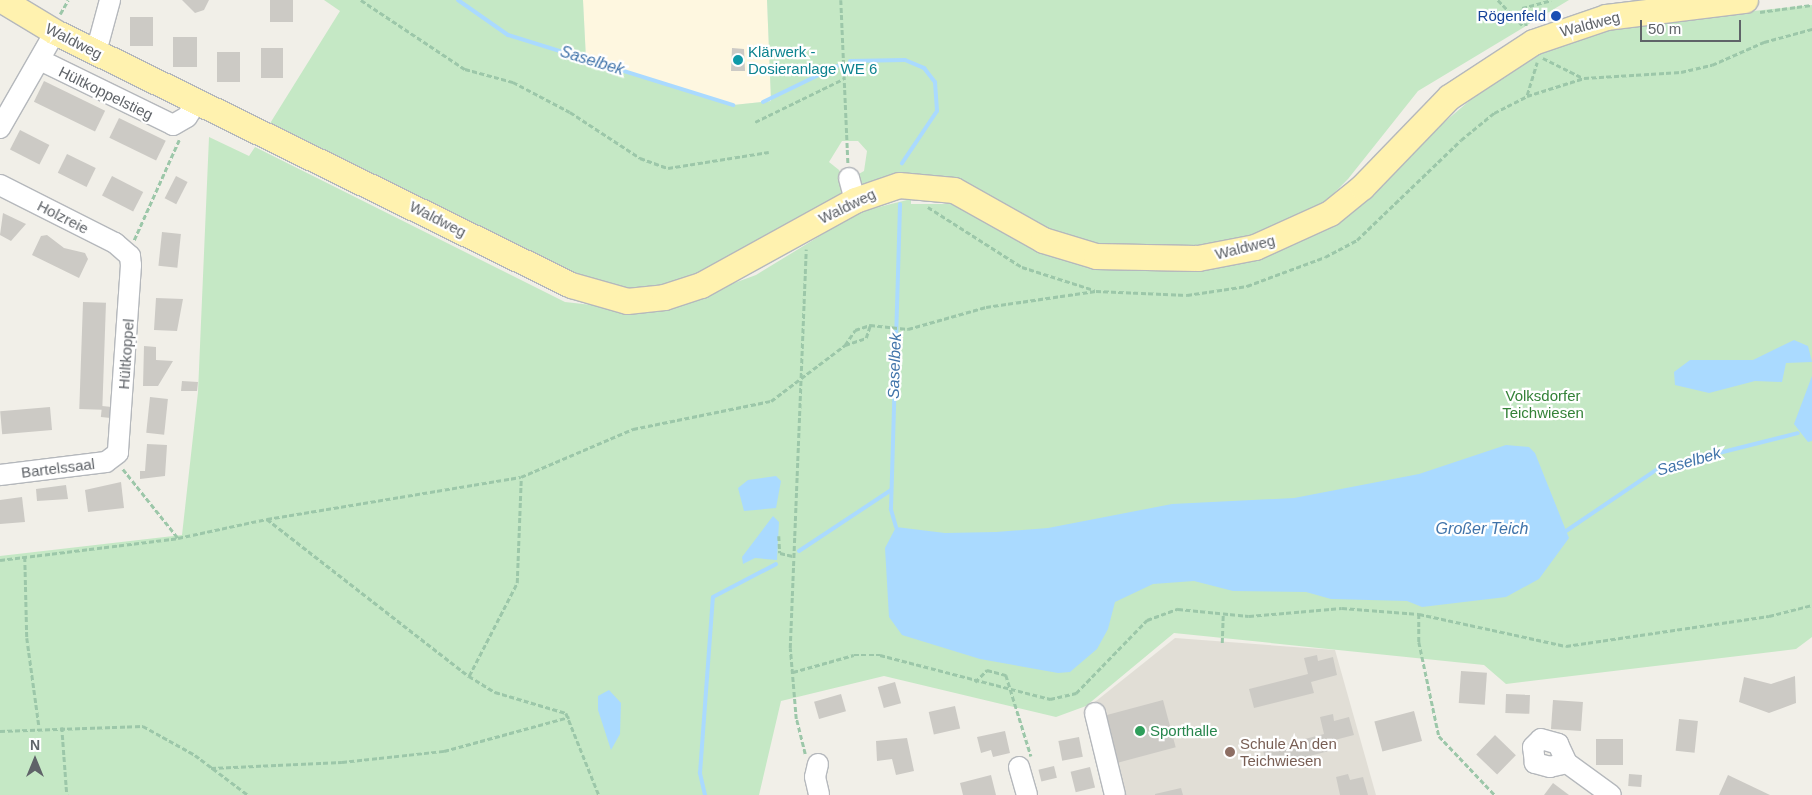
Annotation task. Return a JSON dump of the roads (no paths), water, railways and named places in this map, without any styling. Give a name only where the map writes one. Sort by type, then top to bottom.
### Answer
[{"type":"main road","name":"Waldweg","points":[[2,0],[55,32],[571,285],[608,298],[646,301],[701,285],[806,227],[852,189],[931,185],[963,194],[1043,240],[1088,254],[1148,260],[1238,252],[1289,235],[1330,213],[1362,187],[1449,97],[1532,42],[1606,17],[1749,7]]},
{"type":"street","points":[[96,52],[110,0]]},
{"type":"street","points":[[0,128],[55,32]]},
{"type":"street","name":"Hültkoppelstieg","points":[[40,60],[173,125],[187,117],[197,101]]},
{"type":"street","name":"Holzreie","points":[[0,184],[130,244]]},
{"type":"street","name":"Hültkoppel","points":[[115,458],[120,447],[131,265],[130,244]]},
{"type":"street","name":"Bartelssaal","points":[[0,475],[115,458]]},
{"type":"street","points":[[1095,713],[1115,795]]},
{"type":"street","points":[[1567,763],[1611,795]]},
{"type":"street","points":[[818,764],[814,778],[819,795]]},
{"type":"street","points":[[1019,767],[1027,795]]},
{"type":"water","points":[[1794,340],[1808,346],[1812,362],[1786,363],[1782,382],[1755,381],[1709,393],[1675,385],[1674,372],[1690,360],[1753,360]]},
{"type":"water","points":[[1812,376],[1812,441],[1808,442],[1794,424]]},
{"type":"water","name":"Großer Teich","points":[[1506,445],[1529,447],[1535,453],[1569,538],[1539,579],[1506,597],[1422,607],[1407,601],[1331,599],[1306,592],[1233,591],[1194,581],[1153,584],[1115,602],[1108,629],[1097,649],[1070,672],[1058,673],[980,659],[902,635],[889,617],[885,548],[896,527],[945,533],[996,532],[1048,528],[1172,504],[1294,498],[1419,474]]},
{"type":"water","points":[[776,476],[781,481],[776,508],[744,511],[738,488],[748,480]]},
{"type":"water","points":[[773,516],[779,522],[777,560],[755,558],[743,564],[742,557]]},
{"type":"water","points":[[609,690],[621,703],[620,734],[611,750],[598,710],[598,696]]},
{"type":"waterway","name":"Saselbek","points":[[458,0],[508,35],[733,105]]},
{"type":"waterway","name":"Saselbek","points":[[850,61],[905,60],[924,68],[935,82],[937,111],[902,163]]},
{"type":"waterway","name":"Saselbek","points":[[763,102],[837,66]]},
{"type":"waterway","name":"Saselbek","points":[[896,527],[891,509],[900,204]]},
{"type":"waterway","name":"Saselbek","points":[[1566,531],[1659,468],[1798,433]]},
{"type":"waterway","points":[[799,551],[891,490]]},
{"type":"waterway","points":[[705,795],[700,773],[713,597],[776,564]]},
{"type":"place","name":"Rögenfeld","points":[[1556,16]]},
{"type":"place","name":"Klärwerk - Dosieranlage WE 6","points":[[738,60]]},
{"type":"place","name":"Sporthalle","points":[[1140,731]]},
{"type":"place","name":"Schule An den Teichwiesen","points":[[1230,752]]},
{"type":"park label","name":"Volksdorfer Teichwiesen","points":[[1543,404]]}]
